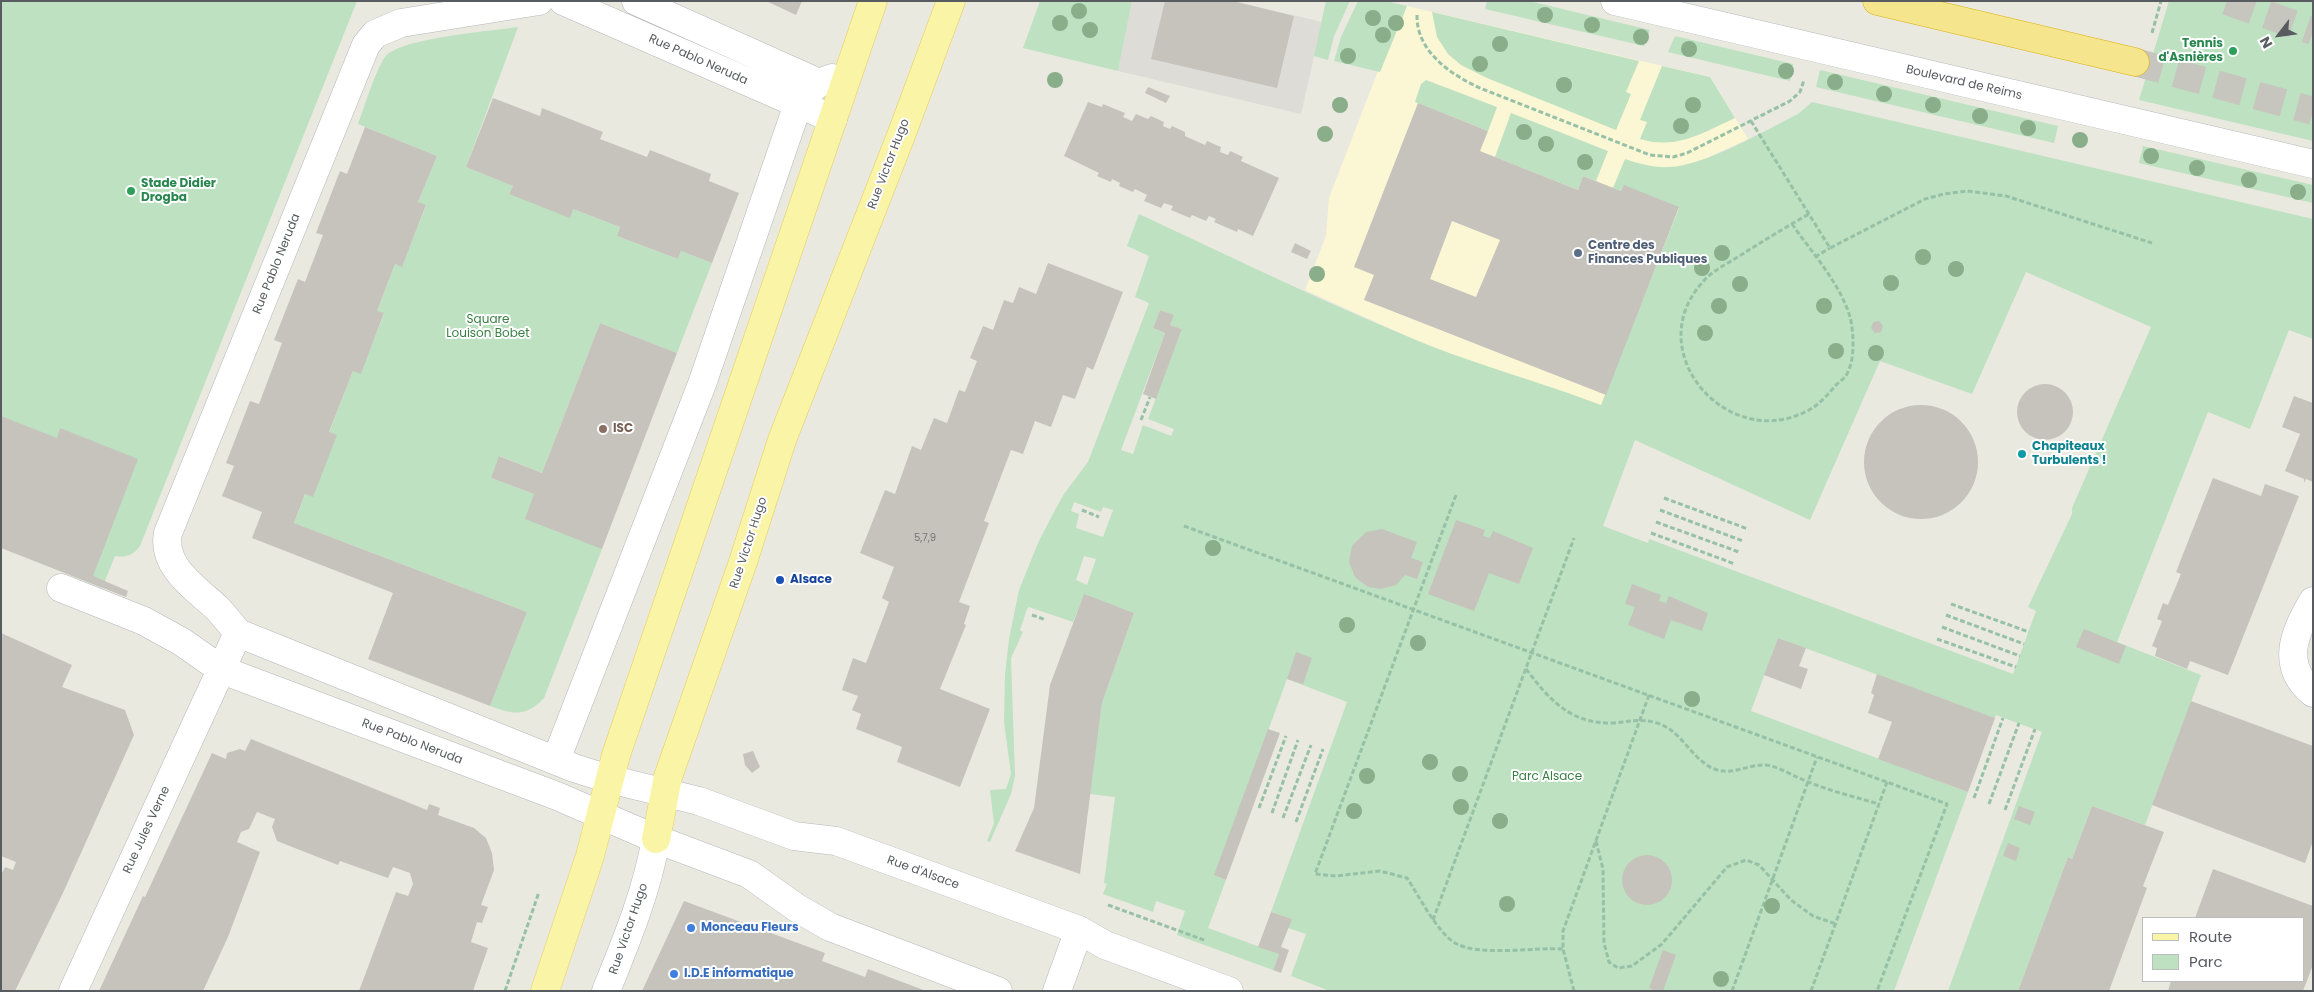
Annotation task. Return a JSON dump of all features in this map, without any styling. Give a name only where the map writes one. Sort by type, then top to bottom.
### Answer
[{"type":"highway","points":[[1876,1],[2135,62]]},
{"type":"main road","points":[[545,991],[590,856],[609,780],[873,1]]},
{"type":"main road","name":"Rue Victor Hugo","points":[[656,839],[665,793],[782,440],[951,1]]},
{"type":"street","name":"Rue Pablo Neruda","points":[[538,1],[401,23],[375,34],[366,45],[168,533],[168,548],[178,570],[238,633],[609,780]]},
{"type":"street","name":"Rue Pablo Neruda","points":[[563,1],[833,119]]},
{"type":"street","points":[[636,1],[819,83]]},
{"type":"street","name":"Boulevard de Reims","points":[[1615,1],[2313,164]]},
{"type":"street","points":[[556,760],[702,384],[798,104],[804,95],[819,83],[843,72],[852,64]]},
{"type":"street","name":"Rue Pablo Neruda","points":[[61,588],[144,621],[182,642],[222,670],[601,814]]},
{"type":"street","points":[[2313,601],[2300,623],[2292,651],[2297,678],[2313,693]]},
{"type":"street","points":[[222,670],[238,633]]},
{"type":"street","name":"Rue Jules Verne","points":[[73,991],[222,670]]},
{"type":"street","name":"Rue d'Alsace","points":[[609,780],[699,801],[794,836],[836,841],[1079,930],[1105,945],[1229,991]]},
{"type":"street","points":[[601,814],[656,839],[749,874],[797,908],[830,927],[998,991]]},
{"type":"street","name":"Rue Victor Hugo","points":[[606,991],[636,912],[651,866],[656,839]]},
{"type":"street","points":[[1057,991],[1079,930]]},
{"type":"path","points":[[1418,15],[1420,30],[1430,51],[1445,67],[1461,79],[1645,154],[1673,157],[1681,155],[1790,101],[1800,92],[1811,46]]},
{"type":"path","points":[[1752,121],[1830,248]]},
{"type":"path","points":[[1815,257],[1912,205],[1944,194],[1967,192],[1992,193],[2040,206],[2152,243]]},
{"type":"path","points":[[1792,224],[1839,290],[1850,318],[1853,351],[1844,379],[1812,408],[1785,420],[1754,421],[1735,414],[1704,391],[1686,366],[1680,337],[1684,316],[1694,292],[1711,274],[1792,224],[1809,214]]},
{"type":"path","points":[[1140,420],[1150,397]]},
{"type":"path","points":[[1456,495],[1315,874],[1336,876],[1380,871],[1407,878],[1433,920],[1455,943],[1484,950],[1563,949]]},
{"type":"path","points":[[1664,498],[1748,529]]},
{"type":"path","points":[[1082,510],[1099,517]]},
{"type":"path","points":[[1660,510],[1743,541]]},
{"type":"path","points":[[1656,522],[1738,552]]},
{"type":"path","points":[[1184,526],[1947,804],[1877,991]]},
{"type":"path","points":[[1652,533],[1735,564]]},
{"type":"path","points":[[1433,920],[1574,538]]},
{"type":"path","points":[[1951,604],[2028,632]]},
{"type":"path","points":[[1032,615],[1046,620]]},
{"type":"path","points":[[1946,615],[2024,644]]},
{"type":"path","points":[[1942,627],[2020,656]]},
{"type":"path","points":[[1937,639],[2016,668]]},
{"type":"path","points":[[1526,668],[1549,699],[1579,719],[1609,723],[1641,719],[1659,723],[1678,735],[1711,768],[1726,773],[1771,766],[1808,782],[1879,804]]},
{"type":"path","points":[[1574,991],[1563,949],[1563,931],[1649,695]]},
{"type":"path","points":[[1974,798],[2003,718]]},
{"type":"path","points":[[1989,804],[2019,723]]},
{"type":"path","points":[[2005,810],[2035,729]]},
{"type":"path","points":[[1259,808],[1286,736]]},
{"type":"path","points":[[1272,813],[1298,740]]},
{"type":"path","points":[[1284,818],[1311,745]]},
{"type":"path","points":[[1296,822],[1323,749]]},
{"type":"path","points":[[1732,991],[1817,757]]},
{"type":"path","points":[[1811,991],[1888,782]]},
{"type":"path","points":[[1596,841],[1603,869],[1604,943],[1609,962],[1618,968],[1632,966],[1662,944],[1728,867],[1746,860],[1759,865],[1792,900],[1813,916],[1836,924]]},
{"type":"path","points":[[1105,904],[1204,940]]},
{"type":"shaded area","points":[[1132,1],[1233,1],[1322,22],[1301,114],[1118,71]]},
{"type":"shaded area","points":[[1407,6],[1710,77],[1748,139],[1711,156],[1605,426],[1305,290],[1326,236],[1329,198],[1378,71],[1380,72]]},
{"type":"green space","name":"Stade Didier Drogba","points":[[1,1],[357,1],[140,546],[129,555],[115,556],[102,588],[1,547]]},
{"type":"green space","points":[[1040,1],[1132,1],[1118,71],[1023,48]]},
{"type":"green space","points":[[1326,1],[1350,1],[1334,36],[1328,60],[1314,56]]},
{"type":"green space","points":[[1358,1],[1386,1],[1407,6],[1380,72],[1334,61],[1341,37]]},
{"type":"green space","points":[[1487,1],[1529,1],[1650,30],[1644,46],[1485,9]]},
{"type":"green space","name":"Tennis d'Asnières","points":[[2169,1],[2313,1],[2313,141],[2139,100]]},
{"type":"green space","points":[[1432,12],[1639,61],[1626,92],[1631,94],[1616,130],[1487,78],[1461,65],[1448,54],[1437,37]]},
{"type":"green space","name":"Square Louison Bobet","points":[[518,27],[466,167],[513,186],[509,194],[573,209],[620,227],[617,236],[678,259],[681,251],[712,263],[677,353],[600,323],[542,473],[500,456],[491,478],[534,494],[602,549],[544,698],[531,709],[512,712],[490,706],[527,612],[294,523],[353,371],[361,373],[384,314],[377,311],[395,264],[402,266],[426,206],[418,202],[437,156],[358,124],[378,70],[385,57],[394,50],[408,45],[447,36]]},
{"type":"green space","points":[[1675,36],[1793,64],[1790,81],[1668,52]]},
{"type":"green space","points":[[1662,66],[1710,77],[1735,118],[1700,134],[1678,141],[1653,142],[1640,139],[1647,122],[1640,120]]},
{"type":"green space","points":[[1820,70],[2058,126],[2054,143],[1816,87]]},
{"type":"green space","points":[[1426,80],[1497,107],[1488,131],[1415,102],[1421,84]]},
{"type":"green space","name":"Parc Alsace","points":[[1812,102],[2313,219],[2313,339],[2289,330],[2250,429],[2208,412],[2117,642],[2201,675],[2145,825],[2092,806],[2072,859],[2068,857],[2018,991],[1948,991],[2042,732],[1996,715],[1995,718],[1778,638],[1751,711],[1968,792],[1894,991],[1330,991],[1291,976],[1306,934],[1288,928],[1291,919],[1271,912],[1347,702],[1287,679],[1215,875],[1226,880],[1208,928],[1279,954],[1273,970],[1177,935],[1185,911],[1156,901],[1153,912],[1103,894],[1107,884],[1104,883],[1115,797],[1090,794],[1102,703],[1134,613],[1084,595],[1073,622],[1029,607],[1027,609],[1020,630],[1023,632],[1011,658],[1015,776],[1011,794],[990,842],[987,841],[994,823],[990,790],[1006,789],[1011,774],[1004,722],[1005,675],[1009,639],[1019,590],[1038,543],[1055,510],[1064,494],[1088,462],[1149,303],[1135,297],[1149,256],[1127,246],[1139,214],[1304,291],[1428,345],[1601,405],[1679,208],[1624,186],[1621,191],[1613,188],[1625,159],[1658,167],[1684,165],[1700,161],[1735,146],[1798,114]],"holes":[[[2026,272],[2151,327],[2072,508],[2072,514],[2028,607],[2036,611],[2013,674],[1649,539],[1648,543],[1603,526],[1635,440],[1810,520],[1880,361],[1972,394]],[[1160,310],[1173,315],[1170,325],[1182,329],[1148,419],[1174,429],[1171,436],[1143,425],[1133,454],[1121,450],[1165,333],[1153,328]],[[1074,502],[1101,512],[1103,507],[1113,510],[1103,537],[1076,528],[1079,514],[1071,511]],[[1084,556],[1096,559],[1087,585],[1076,580]]]},
{"type":"green space","points":[[1511,113],[1608,151],[1596,181],[1583,176],[1578,190],[1495,157]]},
{"type":"green space","points":[[2143,146],[2313,185],[2313,203],[2139,163]]},
{"type":"building","points":[[766,1],[802,1],[796,15]]},
{"type":"building","points":[[1165,1],[1233,1],[1294,16],[1277,88],[1151,59]]},
{"type":"building","points":[[1148,87],[1170,96],[1166,103],[1145,93]]},
{"type":"building","points":[[493,98],[540,116],[542,108],[603,132],[600,139],[647,157],[650,150],[711,174],[709,181],[739,193],[712,263],[681,251],[678,259],[617,236],[620,227],[573,209],[570,218],[509,194],[513,186],[466,167]]},
{"type":"building","points":[[1088,102],[1102,107],[1103,104],[1125,113],[1123,117],[1132,121],[1136,114],[1148,119],[1151,116],[1164,122],[1163,126],[1170,129],[1172,126],[1185,132],[1185,136],[1205,145],[1207,141],[1221,147],[1220,152],[1228,155],[1230,151],[1243,157],[1241,161],[1279,178],[1253,236],[1238,229],[1237,232],[1214,222],[1216,219],[1209,216],[1206,221],[1192,215],[1190,218],[1171,210],[1173,206],[1164,203],[1161,208],[1144,201],[1147,195],[1135,189],[1133,192],[1119,186],[1120,183],[1112,179],[1111,182],[1097,176],[1099,173],[1064,156]]},
{"type":"building","name":"Centre des Finances Publiques","points":[[1418,103],[1488,131],[1480,151],[1578,190],[1583,176],[1621,191],[1624,185],[1679,207],[1606,395],[1364,300],[1374,275],[1354,267]],"holes":[[[1452,221],[1500,240],[1476,297],[1430,279]]]},
{"type":"building","points":[[365,127],[437,156],[418,202],[426,205],[402,267],[395,264],[377,311],[384,313],[361,374],[353,371],[329,432],[337,435],[313,497],[305,494],[294,523],[527,612],[490,706],[368,659],[393,593],[252,538],[262,512],[222,496],[234,466],[226,463],[250,401],[259,404],[282,343],[274,340],[298,279],[305,282],[323,235],[316,233],[340,171],[347,174]]},
{"type":"building","points":[[1295,243],[1311,251],[1307,259],[1291,252]]},
{"type":"building","points":[[1048,263],[1123,292],[1093,370],[1087,367],[1075,399],[1063,395],[1051,427],[1035,421],[1023,454],[1011,450],[984,521],[989,523],[959,602],[970,606],[964,624],[966,625],[940,689],[990,709],[960,787],[897,762],[902,747],[856,729],[861,714],[852,710],[858,696],[842,690],[853,658],[866,663],[889,602],[882,598],[894,567],[860,553],[885,490],[895,494],[912,446],[921,450],[934,418],[947,423],[959,390],[965,392],[977,361],[970,358],[983,326],[993,330],[1004,300],[1013,303],[1019,287],[1036,294]]},
{"type":"building","points":[[1160,310],[1174,315],[1170,325],[1182,329],[1156,399],[1143,394],[1165,333],[1153,328]]},
{"type":"building","points":[[1879,321],[1883,326],[1881,332],[1875,333],[1871,328],[1873,322]]},
{"type":"building","name":"ISC","points":[[600,323],[677,353],[602,549],[525,519],[534,494],[491,478],[499,456],[542,473]]},
{"type":"building","points":[[2045,384],[2056,386],[2065,392],[2071,401],[2073,412],[2071,423],[2065,432],[2056,438],[2045,440],[2034,438],[2025,432],[2019,423],[2017,412],[2019,401],[2025,392],[2034,386]]},
{"type":"building","points":[[2294,396],[2313,403],[2313,482],[2306,479],[2304,483],[2304,479],[2285,471],[2300,434],[2282,427]]},
{"type":"building","points":[[1921,405],[1943,409],[1961,422],[1974,440],[1978,462],[1974,484],[1961,502],[1943,515],[1921,519],[1899,515],[1881,502],[1868,484],[1864,462],[1868,440],[1881,422],[1899,409]]},
{"type":"building","points":[[1,416],[57,438],[60,428],[138,459],[93,576],[128,591],[126,597],[1,548]]},
{"type":"building","points":[[2213,478],[2261,496],[2265,484],[2299,496],[2228,675],[2190,661],[2187,669],[2155,656],[2157,648],[2152,646],[2162,621],[2157,619],[2163,603],[2168,605],[2181,574],[2176,572]]},
{"type":"building","points":[[1456,520],[1485,530],[1483,536],[1490,538],[1493,531],[1533,548],[1519,584],[1489,573],[1474,611],[1428,594]]},
{"type":"building","points":[[1382,529],[1417,542],[1411,558],[1423,562],[1417,579],[1405,575],[1396,585],[1381,589],[1368,587],[1355,577],[1349,562],[1352,546],[1366,532]]},
{"type":"building","points":[[1632,584],[1661,595],[1659,601],[1666,603],[1669,596],[1708,613],[1702,631],[1671,620],[1664,639],[1628,625],[1635,607],[1625,604]]},
{"type":"building","points":[[1084,594],[1134,613],[1102,703],[1080,874],[1015,851],[1034,808],[1050,685]]},
{"type":"building","points":[[2084,629],[2126,646],[2119,664],[2076,647]]},
{"type":"building","points":[[1,633],[72,665],[62,687],[125,710],[134,735],[63,893],[15,991],[1,991],[1,875],[5,867],[13,870],[16,862],[1,856]]},
{"type":"building","points":[[1778,638],[1806,648],[1799,666],[1808,669],[1801,689],[1764,675]]},
{"type":"building","points":[[1296,652],[1312,658],[1303,684],[1287,679]]},
{"type":"building","points":[[1877,674],[1995,718],[1968,792],[1878,759],[1892,722],[1868,713],[1874,695],[1871,693]]},
{"type":"building","points":[[2191,701],[2313,746],[2313,841],[2305,863],[2152,805]]},
{"type":"building","points":[[1268,729],[1280,733],[1226,880],[1214,875]]},
{"type":"building","points":[[251,739],[427,810],[429,804],[440,808],[438,815],[474,828],[486,838],[492,853],[494,870],[481,905],[488,907],[482,923],[477,922],[471,942],[488,948],[473,991],[359,991],[396,892],[408,896],[413,884],[410,873],[393,867],[388,878],[340,861],[338,865],[277,841],[272,827],[275,819],[257,812],[249,829],[241,832],[237,842],[260,852],[228,937],[203,991],[99,991],[212,753],[226,759],[227,753],[240,749],[245,751]]},
{"type":"building","points":[[753,751],[760,767],[752,773],[745,765],[743,754]]},
{"type":"building","points":[[2019,806],[2035,812],[2030,825],[2014,819]]},
{"type":"building","points":[[2092,806],[2164,832],[2143,886],[2147,888],[2109,991],[2018,991],[2068,857],[2072,859]]},
{"type":"building","points":[[2008,843],[2020,848],[2016,861],[2003,856]]},
{"type":"building","points":[[1647,855],[1657,857],[1665,862],[1670,870],[1672,880],[1670,890],[1665,898],[1657,903],[1647,905],[1637,903],[1629,898],[1624,890],[1622,880],[1624,870],[1629,862],[1637,857]]},
{"type":"building","points":[[2213,869],[2313,906],[2313,965],[2303,991],[2168,991],[2171,982],[2304,982],[2304,917],[2195,917]]},
{"type":"building","points":[[684,901],[825,953],[822,961],[865,977],[868,969],[926,991],[642,991]]},
{"type":"building","points":[[1271,912],[1292,919],[1281,947],[1289,950],[1281,973],[1273,970],[1279,954],[1258,947]]},
{"type":"building","points":[[1663,950],[1676,955],[1663,991],[1656,991],[1649,988]]},
{"type":"tunnel","points":[[2227,1],[2313,31]]},
{"type":"tunnel","points":[[2135,62],[2313,111]]},
{"type":"place","name":"Tennis d'Asnières","points":[[2233,51]]},
{"type":"place","name":"Stade Didier Drogba","points":[[131,191]]},
{"type":"place","name":"Centre des Finances Publiques","points":[[1578,253]]},
{"type":"place","name":"ISC","points":[[603,429]]},
{"type":"place","name":"Chapiteaux Turbulents !","points":[[2022,454]]},
{"type":"place","name":"Alsace","points":[[780,580]]},
{"type":"place","name":"Monceau Fleurs","points":[[691,928]]},
{"type":"place","name":"I.D.E informatique","points":[[674,974]]}]
